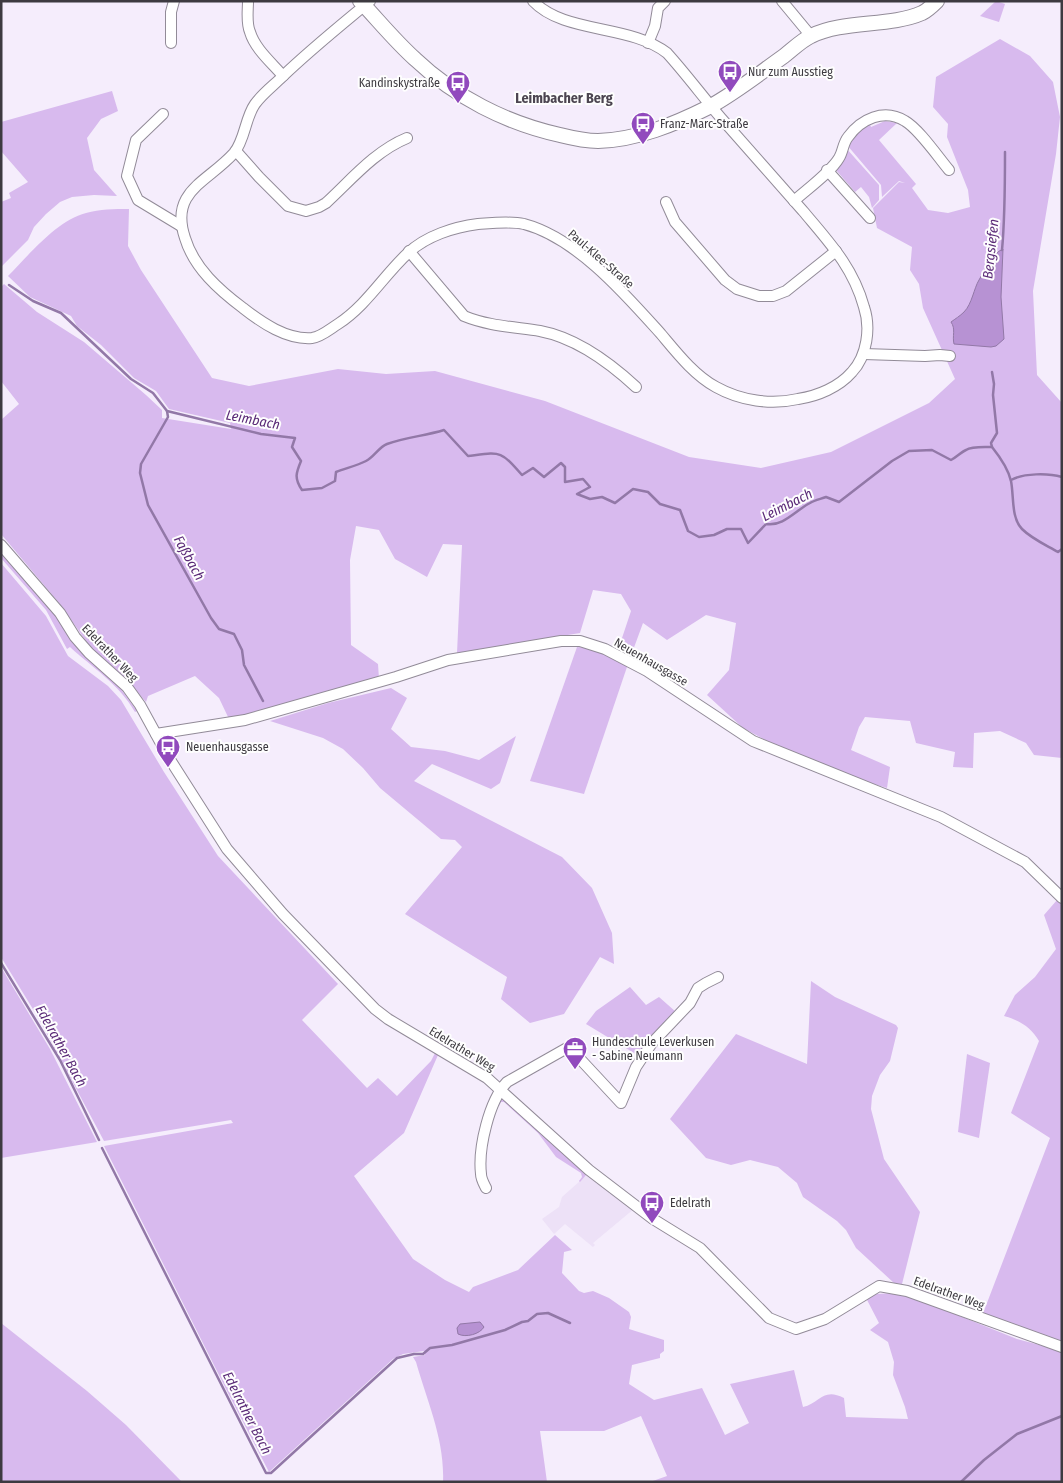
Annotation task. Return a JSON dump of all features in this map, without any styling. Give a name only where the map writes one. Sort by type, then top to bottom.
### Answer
[{"type":"street","points":[[171,43],[171,12],[174,1]]},
{"type":"street","points":[[248,1],[247,16],[250,33],[259,49],[283,76]]},
{"type":"street","points":[[533,1],[542,11],[568,21],[595,27],[659,47],[711,106]]},
{"type":"street","points":[[648,43],[655,26],[658,8],[665,1]]},
{"type":"street","points":[[782,1],[811,36]]},
{"type":"street","points":[[903,18],[924,1]]},
{"type":"street","points":[[365,3],[414,59],[450,87],[485,109],[510,121],[544,132],[597,141],[622,138],[668,126],[711,106],[757,76],[811,36],[829,30],[903,18],[923,12],[938,1]]},
{"type":"street","name":"Paul-Klee-Straße","points":[[365,3],[326,36],[256,102],[236,151],[189,192],[181,212],[181,226],[187,245],[196,262],[223,293],[251,315],[289,336],[316,338],[354,313],[409,251],[423,241],[438,234],[469,225],[521,223],[557,237],[593,265],[634,304],[701,377],[717,388],[734,396],[778,402],[807,398],[840,384],[855,370],[864,354],[867,315],[856,283],[836,251],[711,106]]},
{"type":"street","points":[[164,114],[136,140],[127,176],[138,200],[181,226]]},
{"type":"street","points":[[794,201],[839,158],[844,142],[853,131],[867,119],[880,115],[891,116],[905,121],[917,132],[949,170]]},
{"type":"street","points":[[236,151],[288,206],[306,211],[326,203],[375,158],[395,143],[407,138]]},
{"type":"street","points":[[827,170],[870,218]]},
{"type":"street","points":[[666,202],[675,222],[725,280],[737,289],[759,296],[773,296],[786,291],[836,251]]},
{"type":"street","points":[[409,251],[464,316],[475,321],[542,331],[573,341],[636,387]]},
{"type":"street","points":[[864,354],[950,356]]},
{"type":"street","name":"Edelrather Weg","points":[[1,545],[60,613],[75,637],[89,653],[127,687],[226,849],[283,914],[375,1009],[388,1019],[481,1074],[589,1170],[653,1219],[700,1248],[769,1318],[796,1329],[825,1319],[879,1286],[907,1291],[1062,1347]]},
{"type":"street","name":"Neuenhausgasse","points":[[156,734],[246,720],[448,660],[561,641],[580,642],[604,649],[647,671],[753,740],[941,817],[1025,862],[1062,898]]},
{"type":"street","points":[[486,1188],[480,1175],[483,1133],[500,1089],[507,1082],[568,1048],[621,1103],[636,1067],[652,1042],[690,1003],[698,988],[718,977]]},
{"type":"shaded area","points":[[996,1],[1005,4],[999,22],[980,16]]},
{"type":"shaded area","points":[[1000,39],[1030,56],[1053,82],[1060,117],[1056,154],[1033,291],[1037,375],[1062,403],[1062,758],[1034,755],[1026,743],[1000,731],[974,733],[973,768],[953,767],[955,752],[916,743],[910,721],[865,717],[859,727],[851,750],[890,767],[887,788],[838,773],[771,743],[743,728],[707,695],[729,670],[736,623],[706,615],[667,640],[643,623],[632,653],[619,647],[631,611],[621,594],[593,590],[580,633],[457,653],[462,545],[443,544],[427,577],[395,559],[379,530],[356,526],[350,560],[351,645],[378,664],[379,679],[229,719],[219,698],[195,676],[148,696],[146,702],[122,675],[91,648],[59,603],[1,534],[1,420],[19,404],[1,381],[1,287],[4,284],[37,312],[84,342],[162,410],[162,418],[231,429],[230,423],[169,409],[156,391],[134,378],[101,345],[77,326],[71,316],[30,297],[8,276],[64,223],[86,213],[112,209],[129,209],[128,246],[141,270],[212,378],[249,386],[338,369],[386,374],[435,371],[545,401],[689,457],[761,468],[831,452],[929,403],[955,379],[923,308],[919,284],[910,270],[912,247],[877,228],[873,208],[899,182],[905,183],[899,181],[882,197],[881,185],[847,145],[869,122],[871,127],[885,121],[897,123],[879,140],[916,184],[912,188],[928,210],[948,213],[970,207],[968,190],[947,137],[948,124],[933,107],[936,77]]},
{"type":"shaded area","points":[[112,91],[118,111],[101,119],[87,138],[94,170],[117,196],[94,195],[72,197],[60,202],[34,227],[28,240],[1,267],[1,202],[11,198],[9,193],[28,182],[1,151],[1,122]]},
{"type":"shaded area","points":[[846,148],[879,185],[879,200],[872,208],[869,197],[861,187],[855,192],[836,170]]},
{"type":"shaded area","points":[[1003,249],[1001,297],[1004,339],[996,346],[991,347],[954,344],[951,322],[967,309],[977,283],[989,263]]},
{"type":"shaded area","points":[[1,551],[118,685],[137,711],[135,712],[129,702],[105,677],[70,647],[67,649],[46,610],[1,558]]},
{"type":"shaded area","points":[[1,563],[46,616],[68,656],[108,686],[121,700],[164,772],[218,856],[338,984],[302,1020],[367,1088],[378,1078],[397,1096],[431,1061],[435,1053],[438,1055],[404,1133],[354,1176],[413,1259],[445,1280],[469,1292],[473,1287],[518,1270],[555,1235],[572,1250],[564,1252],[562,1273],[579,1291],[584,1293],[593,1291],[609,1298],[629,1312],[631,1317],[629,1329],[664,1340],[664,1351],[660,1354],[660,1358],[632,1365],[629,1384],[654,1400],[702,1388],[725,1435],[749,1423],[730,1384],[794,1370],[803,1407],[831,1394],[844,1398],[846,1417],[908,1419],[893,1375],[894,1362],[888,1342],[870,1330],[879,1323],[866,1298],[877,1294],[895,1293],[925,1302],[1017,1339],[1062,1351],[1062,1482],[650,1482],[667,1476],[641,1416],[604,1431],[540,1431],[547,1482],[443,1482],[443,1466],[438,1436],[413,1357],[425,1355],[424,1351],[403,1354],[393,1359],[269,1472],[104,1146],[233,1123],[231,1120],[104,1141],[39,1019],[1,957]]},
{"type":"shaded area","points":[[577,647],[591,648],[628,664],[584,794],[530,781]]},
{"type":"shaded area","points":[[391,688],[407,698],[391,729],[411,747],[445,751],[479,760],[516,736],[500,783],[491,789],[432,764],[414,781],[562,857],[592,888],[612,933],[614,964],[600,957],[564,1014],[530,1023],[501,999],[507,977],[405,914],[462,847],[455,840],[441,839],[380,788],[343,749],[323,738],[270,721],[328,703]]},
{"type":"shaded area","points":[[1057,900],[1062,902],[1062,1341],[982,1316],[1050,1138],[1011,1113],[1039,1041],[1024,1025],[1004,1016],[1015,995],[1035,977],[1056,949],[1044,915]]},
{"type":"shaded area","points":[[1,967],[50,1049],[97,1142],[1,1158]]},
{"type":"shaded area","points":[[811,981],[835,997],[896,1025],[898,1028],[890,1061],[880,1075],[872,1096],[871,1109],[884,1159],[920,1212],[902,1284],[894,1283],[856,1248],[846,1230],[837,1221],[803,1197],[797,1183],[778,1167],[750,1160],[731,1165],[706,1158],[670,1119],[736,1034],[807,1064]]},
{"type":"shaded area","points":[[630,987],[646,1005],[659,997],[676,1012],[639,1056],[586,1024],[596,1011]]},
{"type":"shaded area","points":[[967,1054],[990,1063],[979,1138],[958,1132]]},
{"type":"shaded area","points":[[502,1098],[587,1174],[580,1182],[581,1173],[556,1157],[538,1133],[504,1102],[501,1102],[499,1106],[497,1105]]},
{"type":"shaded area","points":[[588,1174],[635,1208],[593,1243],[595,1245],[593,1247],[565,1224],[554,1234],[542,1219],[559,1207],[562,1197]]},
{"type":"shaded area","points":[[480,1322],[484,1327],[479,1332],[469,1335],[458,1334],[457,1328],[460,1324]]},
{"type":"shaded area","points":[[1,1323],[87,1391],[126,1425],[182,1482],[1,1482]]},
{"type":"waterway","name":"Bergsiefen","points":[[1002,250],[1005,152]]},
{"type":"waterway","name":"Leimbach","points":[[9,285],[33,301],[61,313],[131,379],[153,393],[167,411],[261,434],[295,438],[292,447],[301,461],[297,476],[302,490],[322,488],[335,481],[336,472],[366,461],[387,444],[444,430],[468,456],[499,455],[509,461],[522,475],[533,468],[544,477],[561,463],[565,467],[565,482],[583,479],[590,487],[577,494],[590,499],[602,497],[615,503],[633,489],[648,492],[660,504],[680,510],[688,531],[699,537],[714,535],[727,529],[741,529],[748,543],[766,524],[784,521],[812,502],[826,497],[839,502],[892,461],[909,451],[932,450],[951,460],[969,449],[992,447],[1010,476],[1014,513],[1018,524],[1026,533],[1039,542],[1058,552],[1062,549]]},
{"type":"waterway","name":"Bergsiefen","points":[[992,372],[997,433],[991,443],[992,447]]},
{"type":"waterway","name":"Faßbach","points":[[167,411],[168,417],[141,464],[140,473],[148,505],[211,618],[219,629],[234,634],[242,650],[244,665],[263,701]]},
{"type":"waterway","points":[[1011,480],[1036,474],[1062,477]]},
{"type":"waterway","name":"Edelrather Bach","points":[[1,963],[60,1060],[99,1140]]},
{"type":"waterway","name":"Edelrather Bach","points":[[102,1148],[266,1473],[271,1473],[397,1358],[423,1354],[430,1348],[452,1345],[505,1330],[528,1321],[537,1314],[548,1313],[570,1323]]},
{"type":"waterway","points":[[961,1482],[984,1460],[1017,1434],[1062,1416]]},
{"type":"place","name":"Nur zum Ausstieg","points":[[730,93]]},
{"type":"place","name":"Kandinskystraße","points":[[458,104]]},
{"type":"place","name":"Franz-Marc-Straße","points":[[643,145]]},
{"type":"place","name":"Neuenhausgasse","points":[[168,768]]},
{"type":"place","name":"Hundeschule Leverkusen - Sabine Neumann","points":[[575,1070]]},
{"type":"place","name":"Edelrath","points":[[652,1224]]},
{"type":"district","name":"Leimbacher Berg","points":[[564,98]]}]
